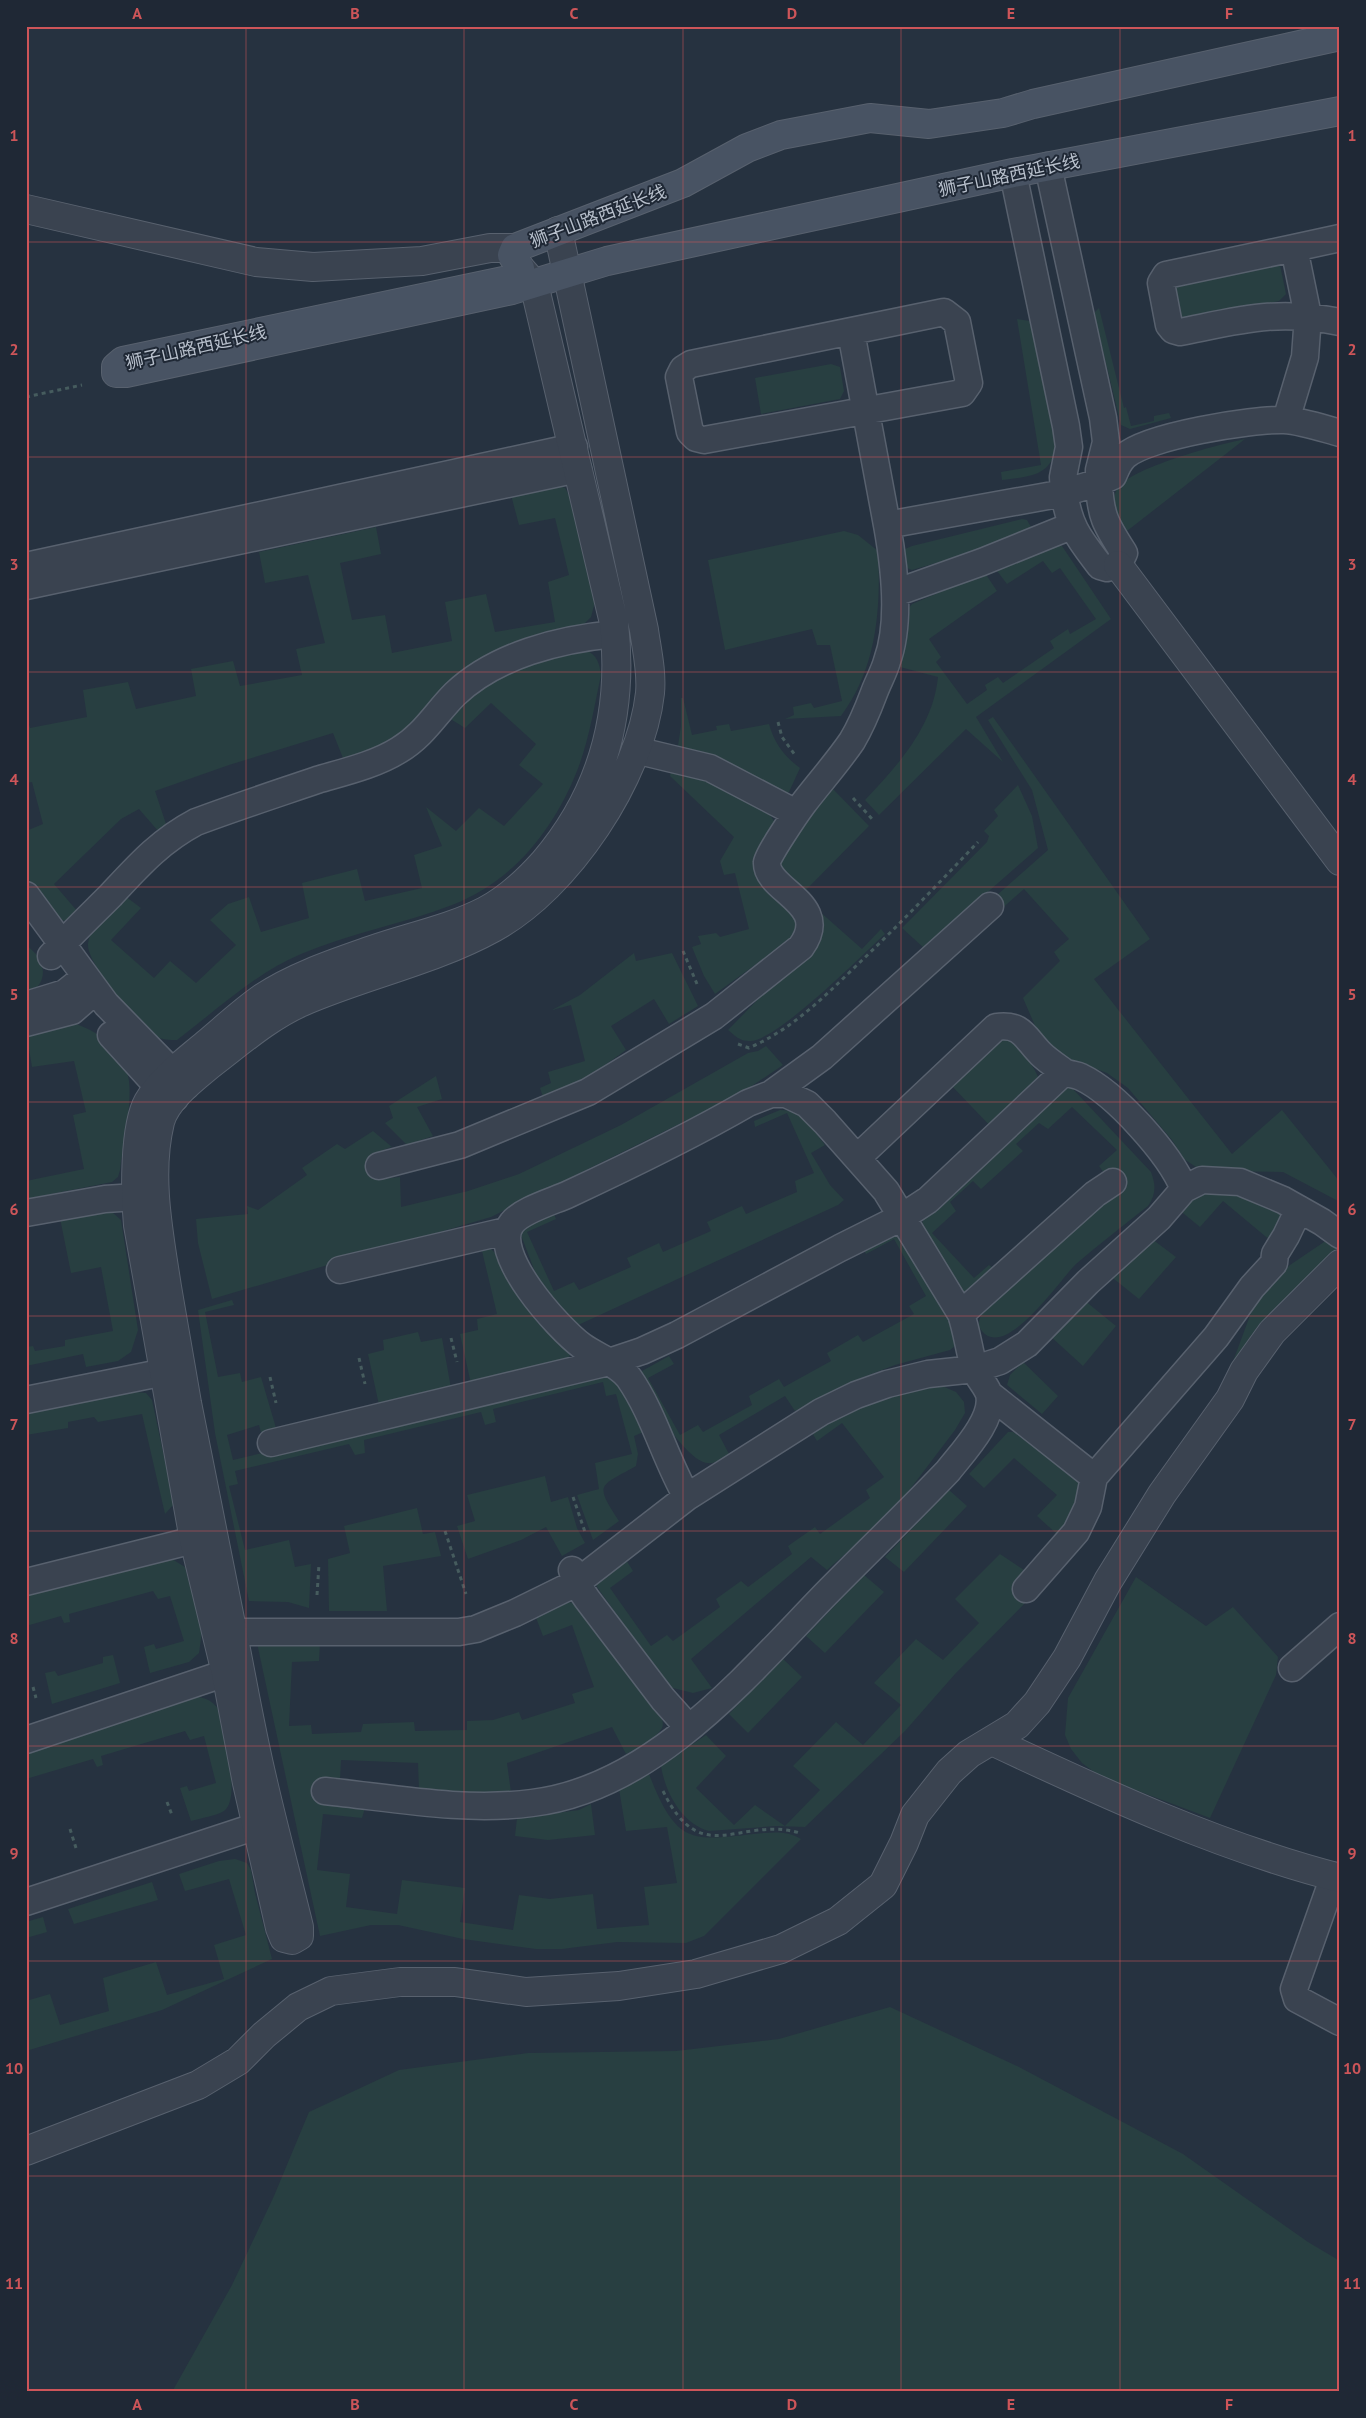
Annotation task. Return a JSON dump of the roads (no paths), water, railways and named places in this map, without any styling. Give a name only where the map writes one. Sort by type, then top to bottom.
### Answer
[{"type":"main road","name":"狮子山路西延长线","points":[[1340,36],[1033,104],[1003,113],[929,124],[870,118],[781,135],[747,148],[683,183],[558,231],[523,267],[517,278],[124,361],[116,367],[116,373],[146,369],[523,267],[568,274],[607,261],[1012,173],[1340,111]]},
{"type":"street","points":[[26,209],[256,262],[313,267],[422,261],[490,248],[523,267],[576,458],[616,634],[618,672],[616,704],[609,738],[599,770],[582,808],[568,832],[529,878],[508,897],[477,915],[372,950],[294,981],[262,998],[173,1086],[160,1123],[155,1168],[157,1224],[181,1368],[262,1780],[299,1927],[299,1936],[292,1940],[284,1938],[280,1928],[226,1674],[194,1540],[138,1224],[136,1197],[143,1120],[148,1102],[173,1086],[274,1017],[301,1003],[464,942],[517,913],[558,875],[599,823],[635,750],[644,722],[650,691],[650,667],[644,630],[558,231]]},
{"type":"street","points":[[1118,565],[1340,861]]},
{"type":"street","points":[[26,2151],[198,2085],[238,2061],[264,2035],[298,2008],[332,1991],[400,1982],[455,1982],[526,1992],[620,1986],[696,1974],[781,1948],[838,1921],[883,1884],[904,1843],[915,1815],[949,1772],[969,1754],[1016,1725],[1037,1703],[1067,1658],[1108,1581],[1162,1494],[1230,1399],[1244,1371],[1272,1332],[1340,1264]]},
{"type":"street","points":[[992,1741],[1091,1787],[1222,1842],[1310,1871],[1337,1877]]},
{"type":"lane","points":[[1012,173],[1066,426],[1069,448],[1063,476],[1064,493],[1071,526],[1100,566],[1107,568],[1118,565],[1124,553],[1103,520],[1099,506],[1099,470],[1106,442],[1103,418],[1048,166]]},
{"type":"lane","points":[[1340,238],[1166,275],[1161,283],[1169,325],[1173,330],[1180,332],[1260,316],[1308,316],[1340,322]]},
{"type":"lane","points":[[1286,420],[1305,356],[1308,316],[1294,248]]},
{"type":"lane","points":[[944,312],[952,316],[957,322],[970,383],[962,393],[866,410],[704,440],[696,438],[690,432],[679,377],[683,369],[691,364],[944,312]]},
{"type":"lane","points":[[378,1166],[460,1144],[588,1092],[714,1016],[800,947],[809,936],[809,921],[805,911],[769,872],[767,862],[770,851],[782,838],[796,814],[852,741],[888,660],[893,631],[895,593],[893,556],[851,332]]},
{"type":"lane","points":[[887,525],[1064,493],[1114,476],[1125,456],[1146,445],[1207,428],[1247,420],[1286,420],[1340,433]]},
{"type":"lane","points":[[26,566],[576,458]]},
{"type":"lane","points":[[26,586],[576,458]]},
{"type":"lane","points":[[895,593],[982,562],[1071,526]]},
{"type":"lane","points":[[57,950],[146,857],[181,830],[196,822],[357,768],[399,750],[430,725],[453,696],[468,682],[498,665],[542,648],[576,640],[616,634]]},
{"type":"lane","points":[[635,750],[710,768],[796,814]]},
{"type":"lane","points":[[26,895],[57,950],[84,989],[173,1086]]},
{"type":"lane","points":[[685,1493],[641,1396],[627,1375],[583,1347],[562,1330],[546,1311],[529,1289],[516,1265],[508,1246],[506,1231],[512,1222],[520,1216],[570,1194],[748,1103],[771,1094],[822,1057],[990,906]]},
{"type":"lane","points":[[26,927],[57,950]]},
{"type":"lane","points":[[26,1005],[84,989]]},
{"type":"lane","points":[[26,1023],[72,1011],[84,989]]},
{"type":"lane","points":[[857,1158],[996,1027],[1008,1025],[1025,1034],[1042,1054],[1064,1072],[1080,1077],[1103,1092],[1123,1110],[1150,1137],[1183,1186]]},
{"type":"lane","points":[[271,1443],[609,1362],[642,1351],[677,1335],[902,1217],[928,1200],[1064,1072]]},
{"type":"lane","points":[[325,1791],[444,1804],[496,1806],[533,1803],[580,1792],[652,1756],[727,1697],[948,1471],[980,1430],[990,1409],[989,1394],[973,1363],[968,1334],[961,1314],[886,1191],[807,1104],[786,1094],[771,1094]]},
{"type":"lane","points":[[232,1626],[272,1617],[316,1619],[457,1618],[574,1576],[595,1553],[685,1493],[821,1412],[856,1395],[887,1384],[973,1363],[1000,1361],[1027,1344],[1088,1282],[1159,1218],[1183,1186],[1202,1175],[1241,1177],[1290,1192],[1340,1218]]},
{"type":"lane","points":[[1183,1186],[1202,1180],[1240,1182],[1298,1208],[1340,1235]]},
{"type":"lane","points":[[961,1314],[1095,1194],[1114,1182]]},
{"type":"lane","points":[[26,1213],[105,1199],[136,1197]]},
{"type":"lane","points":[[1026,1589],[1076,1532],[1088,1507],[1094,1477],[1216,1337],[1252,1287],[1274,1263],[1275,1254],[1286,1236],[1298,1208]]},
{"type":"lane","points":[[340,1270],[506,1231]]},
{"type":"lane","points":[[26,1400],[165,1372]]},
{"type":"lane","points":[[989,1394],[1094,1477]]},
{"type":"lane","points":[[232,1626],[459,1632],[476,1629],[515,1613],[574,1576],[685,1493]]},
{"type":"lane","points":[[26,1582],[194,1540]]},
{"type":"lane","points":[[574,1576],[663,1699],[689,1728]]},
{"type":"lane","points":[[1292,1668],[1340,1626]]},
{"type":"lane","points":[[26,1740],[226,1674]]},
{"type":"lane","points":[[26,1902],[257,1826]]},
{"type":"lane","points":[[1337,1877],[1294,1988],[1297,2000],[1340,2022]]}]
